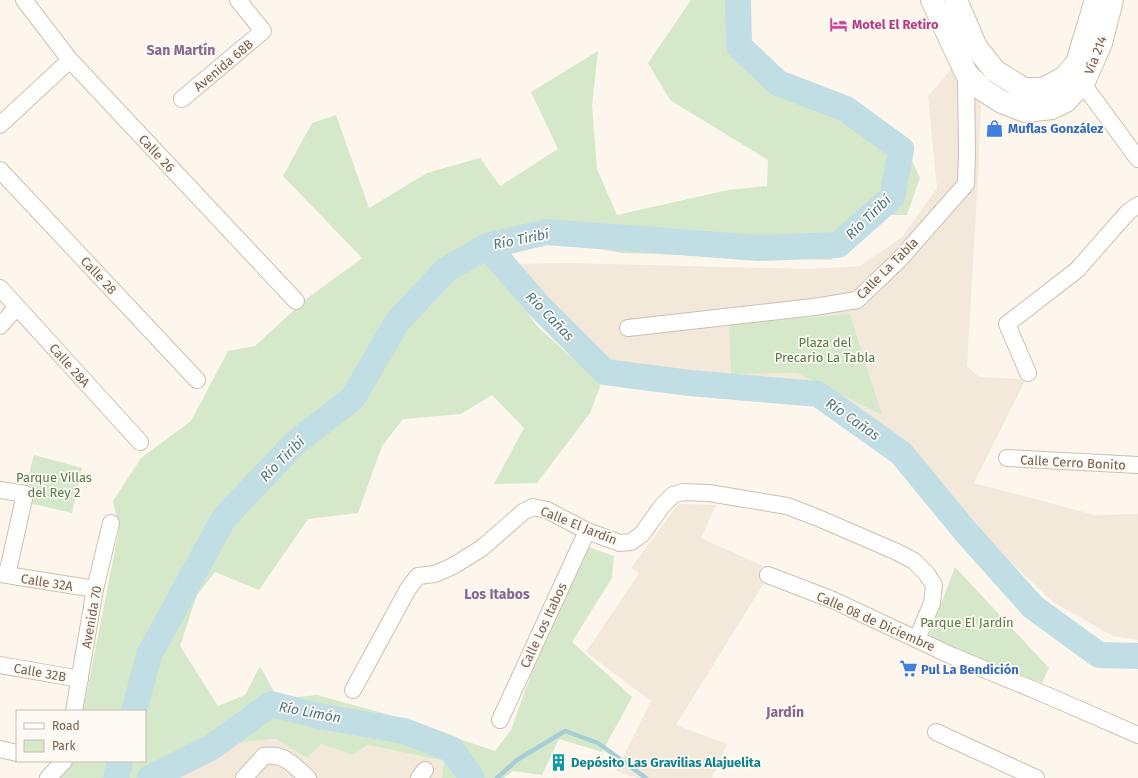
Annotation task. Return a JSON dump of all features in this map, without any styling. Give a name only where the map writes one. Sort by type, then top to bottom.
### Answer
[{"type":"main road","name":"Vía 214","points":[[932,0],[966,73],[983,90],[1002,102],[1025,111],[1052,108],[1066,101],[1083,84],[1101,43],[1112,0]]},
{"type":"main road","name":"Vía 214","points":[[956,0],[976,47],[995,71],[1024,89],[1043,89],[1064,78],[1076,63],[1096,0]]},
{"type":"street","name":"Calle 26","points":[[24,0],[70,60],[296,301]]},
{"type":"street","name":"Avenida 68B","points":[[182,99],[263,31],[238,0]]},
{"type":"street","points":[[0,125],[70,60]]},
{"type":"street","name":"Calle La Tabla","points":[[628,328],[814,307],[857,300],[899,260],[966,184],[966,73]]},
{"type":"street","points":[[1083,84],[1138,160]]},
{"type":"street","name":"Calle 28","points":[[0,170],[197,380]]},
{"type":"street","points":[[1028,373],[1007,324],[1077,270],[1128,212],[1138,205]]},
{"type":"street","name":"Calle 28A","points":[[0,288],[140,442]]},
{"type":"street","points":[[0,326],[17,307]]},
{"type":"street","name":"Calle Cerro Bonito","points":[[1008,458],[1138,465]]},
{"type":"street","points":[[0,490],[25,494],[3,574]]},
{"type":"street","name":"Calle El Jardín","points":[[354,690],[408,589],[418,576],[435,574],[454,566],[482,548],[523,512],[533,507],[547,510],[587,531],[620,544],[631,542],[642,534],[662,506],[673,495],[683,492],[709,493],[787,506],[897,552],[914,561],[926,573],[934,585],[932,603],[917,639]]},
{"type":"street","name":"Avenida 70","points":[[74,710],[95,589],[111,523]]},
{"type":"street","name":"Calle Los Itabos","points":[[500,720],[587,531]]},
{"type":"street","name":"Calle 32A","points":[[3,574],[95,589]]},
{"type":"street","name":"Calle 08 de Diciembre","points":[[768,575],[833,600],[950,655],[1051,696],[1138,735]]},
{"type":"street","name":"Calle 32B","points":[[0,665],[80,679]]},
{"type":"street","points":[[936,732],[1036,778]]},
{"type":"street","points":[[0,749],[16,753]]},
{"type":"street","points":[[244,778],[264,756],[273,755],[283,757],[308,778]]},
{"type":"street","points":[[48,778],[60,762]]},
{"type":"shaded area","points":[[953,67],[981,104],[967,366],[979,377],[1026,379],[974,483],[1095,515],[1138,514],[1138,640],[1113,636],[1053,602],[975,529],[928,471],[876,425],[809,384],[610,365],[510,264],[568,263],[809,269],[860,266],[902,237],[937,188],[928,96]]},
{"type":"shaded area","points":[[681,504],[716,505],[701,538],[772,570],[676,725],[727,744],[712,778],[637,778],[616,771],[651,701],[586,652],[639,573],[631,568],[676,507]]},
{"type":"shaded area","points":[[276,739],[307,758],[321,744],[353,755],[368,745],[444,761],[442,778],[162,778],[232,743]]},
{"type":"green space","points":[[691,0],[745,0],[730,42],[784,78],[869,118],[907,150],[920,178],[907,215],[889,215],[831,260],[622,253],[498,231],[503,281],[538,327],[601,384],[590,413],[537,483],[494,484],[524,428],[492,395],[461,414],[403,419],[382,446],[358,513],[308,519],[259,590],[215,572],[197,595],[180,646],[218,706],[245,695],[260,666],[278,699],[317,695],[386,714],[495,751],[511,730],[534,666],[586,546],[614,556],[612,578],[572,642],[632,697],[602,752],[559,739],[542,775],[513,771],[504,778],[442,778],[444,761],[368,745],[353,755],[321,744],[307,758],[276,739],[232,743],[162,778],[60,778],[72,762],[146,762],[146,710],[83,710],[119,530],[113,501],[141,458],[191,421],[228,351],[255,346],[305,300],[362,258],[283,176],[312,123],[336,115],[369,208],[427,173],[480,158],[500,186],[558,149],[531,92],[598,51],[592,106],[597,169],[617,215],[728,190],[767,186],[768,160],[670,100],[648,63]]},
{"type":"green space","name":"Plaza del Precario La Tabla","points":[[850,314],[882,415],[797,373],[731,374],[729,324]]},
{"type":"green space","name":"Parque Villas del Rey 2","points":[[34,455],[82,468],[72,513],[29,503],[25,489]]},
{"type":"green space","name":"Parque El Jardín","points":[[955,567],[1049,668],[1042,683],[928,639]]},
{"type":"waterway","name":"Río Tiribí","points":[[134,710],[149,655],[224,518],[295,443],[353,398],[397,322],[446,270],[487,246],[546,232],[759,248],[838,245],[892,197],[901,149],[846,109],[778,83],[739,46],[738,0]]},
{"type":"waterway","name":"Río Cañas","points":[[487,246],[538,305],[605,372],[690,383],[818,394],[901,453],[966,532],[1033,607],[1099,655],[1138,656]]},
{"type":"waterway","name":"Río Limón","points":[[150,778],[212,747],[271,704],[319,716],[404,731],[451,749],[472,778]]},
{"type":"waterway","points":[[497,778],[517,760],[565,731],[598,743],[646,778]]},
{"type":"waterway","name":"Río Tiribí","points":[[116,778],[120,762]]},
{"type":"place","name":"Motel El Retiro","points":[[839,24]]},
{"type":"place","name":"Muflas González","points":[[995,128]]},
{"type":"place","name":"Pul La Bendición","points":[[908,669]]},
{"type":"place","name":"Depósito Las Gravilias Alajuelita","points":[[558,762]]},
{"type":"district","name":"San Martín","points":[[181,50]]},
{"type":"district","name":"Los Itabos","points":[[497,594]]},
{"type":"district","name":"Jardín","points":[[785,712]]}]
